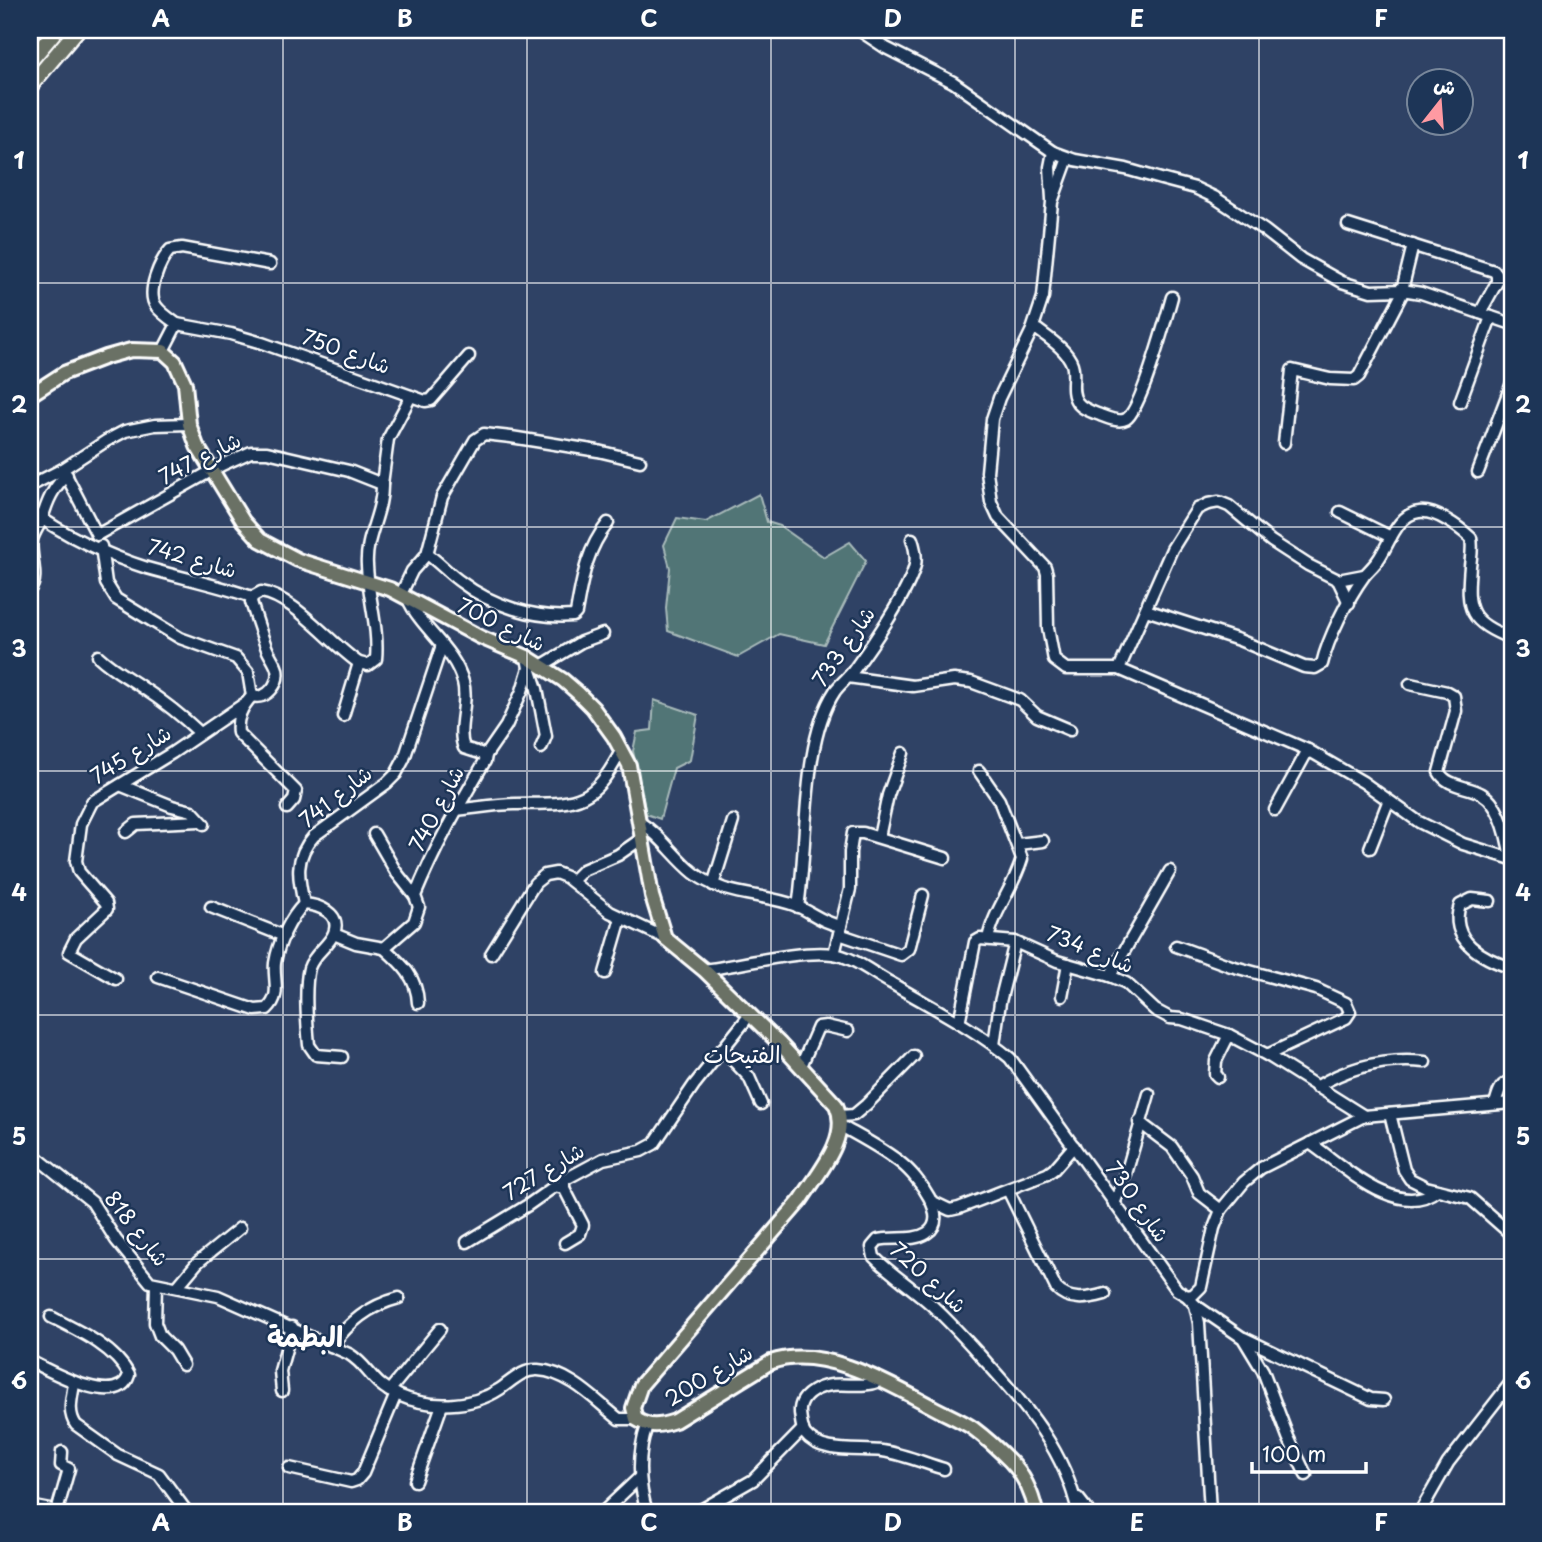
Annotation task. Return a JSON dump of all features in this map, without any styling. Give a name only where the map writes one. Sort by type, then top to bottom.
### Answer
[{"type":"highway","points":[[30,61],[56,30]]},
{"type":"highway","points":[[30,86],[77,30]]},
{"type":"main road","points":[[30,395],[64,373],[106,357],[131,350],[163,351]]},
{"type":"main road","name":"شارع 700","points":[[163,351],[175,362],[185,384],[189,424],[197,446],[243,521],[260,540],[298,560],[404,597],[563,680],[593,708],[621,751],[631,775],[652,897],[664,937]]},
{"type":"main road","points":[[664,937],[704,970],[801,1066],[836,1105],[841,1121]]},
{"type":"main road","name":"شارع 200","points":[[841,1121],[834,1149],[801,1200],[641,1385],[633,1408],[641,1422],[659,1426],[675,1421],[781,1358],[838,1363],[880,1381],[973,1429],[1012,1463],[1027,1483],[1036,1512]]},
{"type":"street","points":[[859,30],[886,48],[953,82],[1054,152],[1068,158],[1126,169],[1195,188],[1230,207],[1301,259],[1342,282],[1371,291],[1403,290],[1421,293],[1512,324]]},
{"type":"street","points":[[1054,152],[1049,183],[1052,202],[1043,298],[1032,330],[1008,375],[992,419],[987,472],[991,502],[998,517],[1045,567],[1048,628],[1054,660],[1066,669],[1119,669],[1308,750],[1363,782],[1419,822],[1463,844],[1512,859]]},
{"type":"street","points":[[1052,202],[1068,158]]},
{"type":"street","points":[[1348,225],[1497,273],[1497,282],[1480,313]]},
{"type":"street","points":[[1284,443],[1292,370],[1338,380],[1354,380],[1359,376],[1403,290],[1413,245]]},
{"type":"street","points":[[163,351],[177,324],[155,306],[152,293],[161,263],[170,250],[182,248],[270,264]]},
{"type":"street","points":[[1032,330],[1038,330],[1061,348],[1071,361],[1074,397],[1077,402],[1088,410],[1124,421],[1138,401],[1172,297]]},
{"type":"street","points":[[1460,402],[1492,317]]},
{"type":"street","name":"شارع 750","points":[[177,324],[262,343],[411,396],[388,439],[382,484]]},
{"type":"street","points":[[1027,341],[1034,337],[1046,337]]},
{"type":"street","points":[[411,396],[425,401],[431,400],[469,356]]},
{"type":"street","points":[[1478,471],[1512,383]]},
{"type":"street","points":[[30,486],[65,472],[106,441],[125,431],[155,425],[189,424]]},
{"type":"street","points":[[404,597],[412,571],[427,554],[442,496],[475,440],[481,435],[598,451],[640,461]]},
{"type":"street","name":"شارع 747","points":[[97,536],[244,454],[261,452],[349,471],[382,484]]},
{"type":"street","points":[[30,589],[34,581],[32,538],[49,498],[65,472]]},
{"type":"street","points":[[65,472],[103,550],[106,583],[116,599],[180,638],[236,658],[248,672],[248,700],[238,720],[238,733],[296,791],[294,800],[287,808]]},
{"type":"street","points":[[343,716],[359,663],[373,663],[378,644],[366,563],[382,500],[382,484]]},
{"type":"street","points":[[1119,669],[1172,549],[1197,509],[1219,502],[1229,506],[1291,554],[1338,580],[1349,603]]},
{"type":"street","name":"شارع 742","points":[[30,510],[41,519],[103,550],[145,567],[210,583],[252,597],[261,592],[275,595],[286,601],[359,663]]},
{"type":"street","points":[[1146,610],[1239,640],[1304,667],[1315,668],[1322,664],[1364,575],[1408,517],[1421,511],[1462,530],[1471,538],[1468,597],[1471,612],[1482,624],[1512,639]]},
{"type":"street","points":[[1340,512],[1391,537]]},
{"type":"street","points":[[427,554],[459,581],[490,600],[539,615],[573,616],[576,613],[588,557],[594,542],[608,523]]},
{"type":"street","name":"شارع 733","points":[[798,907],[810,779],[819,725],[836,689],[848,677],[887,620],[911,577],[916,556],[912,539]]},
{"type":"street","points":[[1338,580],[1364,575]]},
{"type":"street","name":"شارع 745","points":[[116,979],[69,952],[76,937],[107,909],[106,903],[77,866],[76,853],[81,824],[88,808],[97,797],[120,785],[248,700],[270,692],[278,673],[251,602],[252,597]]},
{"type":"street","name":"شارع 740","points":[[384,948],[414,922],[419,908],[415,896],[486,755],[468,751],[462,744],[465,692],[463,680],[432,630],[416,617],[404,597]]},
{"type":"street","points":[[486,755],[506,726],[532,664],[603,634]]},
{"type":"street","name":"شارع 741","points":[[304,904],[297,868],[304,847],[314,836],[396,774],[408,747],[442,645]]},
{"type":"street","points":[[97,656],[115,672],[172,708],[200,733]]},
{"type":"street","points":[[532,664],[547,736],[541,748]]},
{"type":"street","points":[[848,677],[913,686],[965,681],[1020,700],[1037,716],[1070,730]]},
{"type":"street","points":[[1410,684],[1454,696],[1457,711],[1439,772],[1450,783],[1475,790],[1488,798],[1505,833],[1512,859]]},
{"type":"street","points":[[1275,810],[1308,750]]},
{"type":"street","points":[[456,810],[503,804],[558,804],[581,799],[600,786],[621,751]]},
{"type":"street","points":[[879,837],[888,795],[903,753]]},
{"type":"street","points":[[958,1023],[973,946],[980,939],[988,939],[997,912],[1022,859],[999,800],[979,771]]},
{"type":"street","points":[[120,785],[192,811],[202,823],[136,824],[126,832]]},
{"type":"street","points":[[1370,848],[1388,802]]},
{"type":"street","points":[[713,885],[733,821]]},
{"type":"street","points":[[639,822],[656,834],[695,874],[713,885],[798,907],[840,930],[901,955],[909,949],[923,895]]},
{"type":"street","points":[[834,954],[851,882],[851,837],[857,832],[945,858]]},
{"type":"street","points":[[374,834],[396,872],[415,896]]},
{"type":"street","points":[[572,881],[583,870],[618,855],[641,839]]},
{"type":"street","points":[[1018,844],[1043,841]]},
{"type":"street","points":[[1110,976],[1170,872]]},
{"type":"street","points":[[491,954],[536,883],[545,875],[556,873],[572,881],[621,918],[664,937]]},
{"type":"street","points":[[1490,901],[1472,899],[1460,905],[1458,913],[1462,934],[1477,953],[1512,968]]},
{"type":"street","points":[[158,977],[263,1011],[275,1000],[275,964],[293,918],[304,904],[328,911],[335,920],[334,934],[318,952],[309,970],[307,1030],[312,1052],[322,1057],[342,1057]]},
{"type":"street","points":[[211,907],[284,936]]},
{"type":"street","points":[[606,973],[621,918]]},
{"type":"street","points":[[334,934],[356,943],[384,948],[411,975],[418,993],[418,1003]]},
{"type":"street","name":"شارع 734","points":[[988,939],[1015,942],[1068,964],[1126,983],[1155,1010],[1170,1018],[1195,1023],[1228,1035],[1267,1055],[1364,1116]]},
{"type":"street","points":[[994,1045],[1000,1002],[1015,942]]},
{"type":"street","points":[[1176,946],[1240,969],[1316,989],[1346,1003],[1350,1012],[1341,1020],[1267,1055]]},
{"type":"street","name":"شارع 730","points":[[704,970],[786,957],[834,954],[869,971],[994,1045],[1010,1058],[1030,1083],[1177,1290],[1243,1338],[1371,1399],[1384,1400]]},
{"type":"street","points":[[1062,996],[1068,964]]},
{"type":"street","name":"شارع 727","points":[[467,1242],[555,1186],[564,1188],[564,1180],[597,1162],[641,1151],[654,1144],[749,1016]]},
{"type":"street","points":[[801,1066],[818,1027],[848,1031]]},
{"type":"street","points":[[1218,1077],[1215,1074],[1216,1061],[1228,1035]]},
{"type":"street","points":[[722,1049],[750,1077],[761,1104]]},
{"type":"street","points":[[914,1056],[866,1105],[841,1121],[905,1167],[931,1201],[943,1208],[959,1209],[1047,1174],[1074,1146]]},
{"type":"street","points":[[1316,1087],[1374,1064],[1402,1060],[1425,1062]]},
{"type":"street","points":[[1495,1104],[1500,1088],[1512,1082]]},
{"type":"street","points":[[1114,1204],[1129,1166],[1139,1122],[1149,1094]]},
{"type":"street","points":[[1187,1296],[1193,1295],[1201,1287],[1214,1228],[1221,1210],[1244,1182],[1261,1168],[1364,1116],[1512,1103]]},
{"type":"street","points":[[1390,1114],[1404,1170],[1414,1183],[1470,1198],[1512,1235]]},
{"type":"street","points":[[1139,1122],[1172,1147],[1192,1176],[1199,1192],[1221,1210]]},
{"type":"street","points":[[1310,1143],[1383,1194],[1414,1198],[1431,1195],[1437,1189]]},
{"type":"street","name":"شارع 818","points":[[30,1152],[92,1202],[116,1240],[150,1282],[218,1296],[292,1327],[357,1359],[370,1377],[392,1393],[442,1405],[487,1395],[523,1373],[538,1370],[579,1386],[619,1419],[641,1422]]},
{"type":"street","points":[[564,1188],[583,1226],[580,1234],[565,1243]]},
{"type":"street","points":[[1008,1190],[1056,1288],[1070,1297],[1105,1294]]},
{"type":"street","name":"شارع 720","points":[[931,1201],[936,1216],[932,1229],[920,1236],[878,1240],[872,1247],[874,1256],[943,1316],[1008,1385],[1055,1449],[1070,1482],[1078,1512]]},
{"type":"street","points":[[177,1287],[198,1262],[240,1228]]},
{"type":"street","points":[[156,1285],[155,1323],[160,1336],[174,1350],[183,1366]]},
{"type":"street","points":[[331,1346],[353,1320],[380,1303],[399,1298]]},
{"type":"street","points":[[1195,1305],[1201,1341],[1210,1512]]},
{"type":"street","points":[[30,1361],[74,1384],[110,1388],[125,1384],[129,1375],[119,1361],[105,1349],[51,1317]]},
{"type":"street","points":[[282,1391],[280,1371],[292,1327]]},
{"type":"street","points":[[289,1468],[351,1482],[357,1480],[363,1473],[392,1393],[440,1329]]},
{"type":"street","points":[[1243,1338],[1263,1371],[1288,1437],[1306,1475]]},
{"type":"street","points":[[880,1381],[868,1386],[842,1383],[817,1389],[801,1402],[803,1429],[813,1441],[831,1448],[883,1451],[944,1469]]},
{"type":"street","points":[[1420,1512],[1448,1463],[1512,1381]]},
{"type":"street","points":[[74,1384],[71,1408],[72,1419],[76,1425],[118,1455],[159,1474],[187,1512]]},
{"type":"street","points":[[415,1481],[442,1405]]},
{"type":"street","points":[[641,1422],[639,1478],[647,1512]]},
{"type":"street","points":[[697,1512],[752,1480],[803,1429]]},
{"type":"street","points":[[30,1506],[59,1512],[69,1469],[61,1465],[62,1452]]},
{"type":"street","points":[[603,1512],[639,1478]]},
{"type":"street","points":[[1070,1482],[1081,1504],[1089,1512]]},
{"type":"street","points":[[612,1512],[620,1498]]},
{"type":"green space","points":[[759,494],[767,522],[780,526],[824,557],[850,542],[866,561],[824,644],[779,634],[738,657],[668,631],[666,608],[670,568],[664,545],[677,518],[706,522]]},
{"type":"green space","points":[[654,700],[698,715],[690,760],[674,768],[660,819],[646,814],[633,751],[637,732],[652,730]]},
{"type":"district","name":"الفتيحات","points":[[742,1055]]},
{"type":"district","name":"البطمة","points":[[305,1337]]}]
